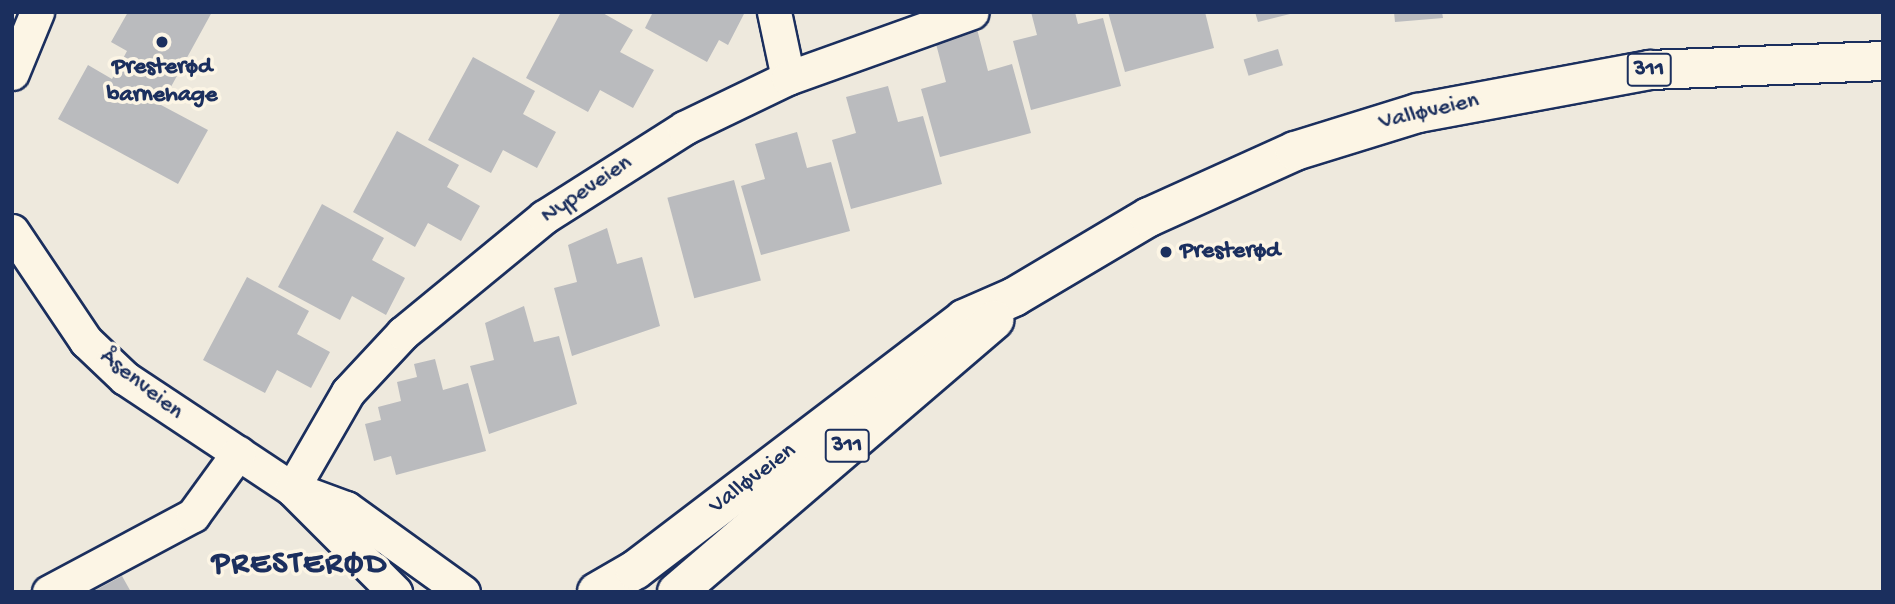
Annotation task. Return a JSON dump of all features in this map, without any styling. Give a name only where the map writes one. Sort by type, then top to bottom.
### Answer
[{"type":"main road","name":"Valløveien","points":[[597,592],[635,570],[941,334],[1014,297],[1149,217],[1283,156],[1370,126],[1524,90],[1650,70],[1883,61]]},
{"type":"main road","name":"Valløveien","points":[[677,592],[979,337],[1014,297]]},
{"type":"street","points":[[12,73],[37,12]]},
{"type":"street","points":[[775,12],[788,78]]},
{"type":"street","name":"Nypeveien","points":[[292,489],[348,392],[403,333],[544,217],[611,171],[788,78],[972,12]]},
{"type":"street","name":"Åsenveien","points":[[12,231],[86,341],[125,378],[292,489],[395,592]]},
{"type":"street","points":[[49,592],[193,515],[238,453]]},
{"type":"street","name":"Åsenveien","points":[[292,489],[346,508],[463,592]]},
{"type":"building","points":[[128,12],[212,12],[161,105],[208,130],[178,184],[58,119],[88,65],[112,79],[127,51],[111,42]]},
{"type":"building","points":[[561,12],[601,12],[633,30],[620,52],[654,70],[633,108],[600,90],[588,112],[526,78]]},
{"type":"building","points":[[653,12],[745,12],[728,45],[719,40],[707,62],[645,28]]},
{"type":"building","points":[[1031,12],[1075,12],[1078,24],[1103,18],[1121,86],[1031,110],[1013,41],[1037,35]]},
{"type":"building","points":[[1108,12],[1205,12],[1214,48],[1125,72]]},
{"type":"building","points":[[1255,12],[1294,12],[1294,13],[1258,22]]},
{"type":"building","points":[[1394,12],[1442,12],[1443,18],[1395,22]]},
{"type":"building","points":[[977,29],[988,71],[1012,64],[1031,133],[940,157],[921,89],[946,82],[935,40]]},
{"type":"building","points":[[1278,49],[1283,65],[1249,76],[1244,60]]},
{"type":"building","points":[[473,57],[535,91],[523,114],[556,132],[537,168],[503,150],[491,173],[428,140]]},
{"type":"building","points":[[888,86],[898,122],[923,116],[942,184],[851,209],[832,140],[856,133],[846,97]]},
{"type":"building","points":[[397,131],[459,165],[447,187],[480,206],[461,241],[428,223],[415,247],[353,212]]},
{"type":"building","points":[[797,132],[807,168],[831,162],[850,231],[761,255],[741,186],[765,179],[755,144]]},
{"type":"building","points":[[734,180],[761,280],[694,298],[667,198]]},
{"type":"building","points":[[322,204],[384,238],[372,260],[405,278],[386,315],[352,296],[340,320],[278,287]]},
{"type":"building","points":[[607,228],[617,264],[642,257],[660,326],[572,356],[554,288],[577,282],[568,245]]},
{"type":"building","points":[[247,277],[309,311],[297,334],[330,352],[311,388],[277,370],[265,393],[203,360]]},
{"type":"building","points":[[524,306],[534,342],[559,336],[577,404],[489,434],[470,366],[494,360],[485,323]]},
{"type":"building","points":[[435,359],[443,390],[468,383],[486,451],[396,475],[391,456],[374,461],[365,424],[381,420],[378,407],[401,401],[397,382],[417,377],[414,364]]},
{"type":"building","points":[[122,576],[131,592],[92,592]]},
{"type":"place","name":"Presterød barnehage","points":[[162,42]]},
{"type":"place","name":"Presterød","points":[[1166,252]]},
{"type":"district","name":"PRESTERØD","points":[[300,565]]}]
